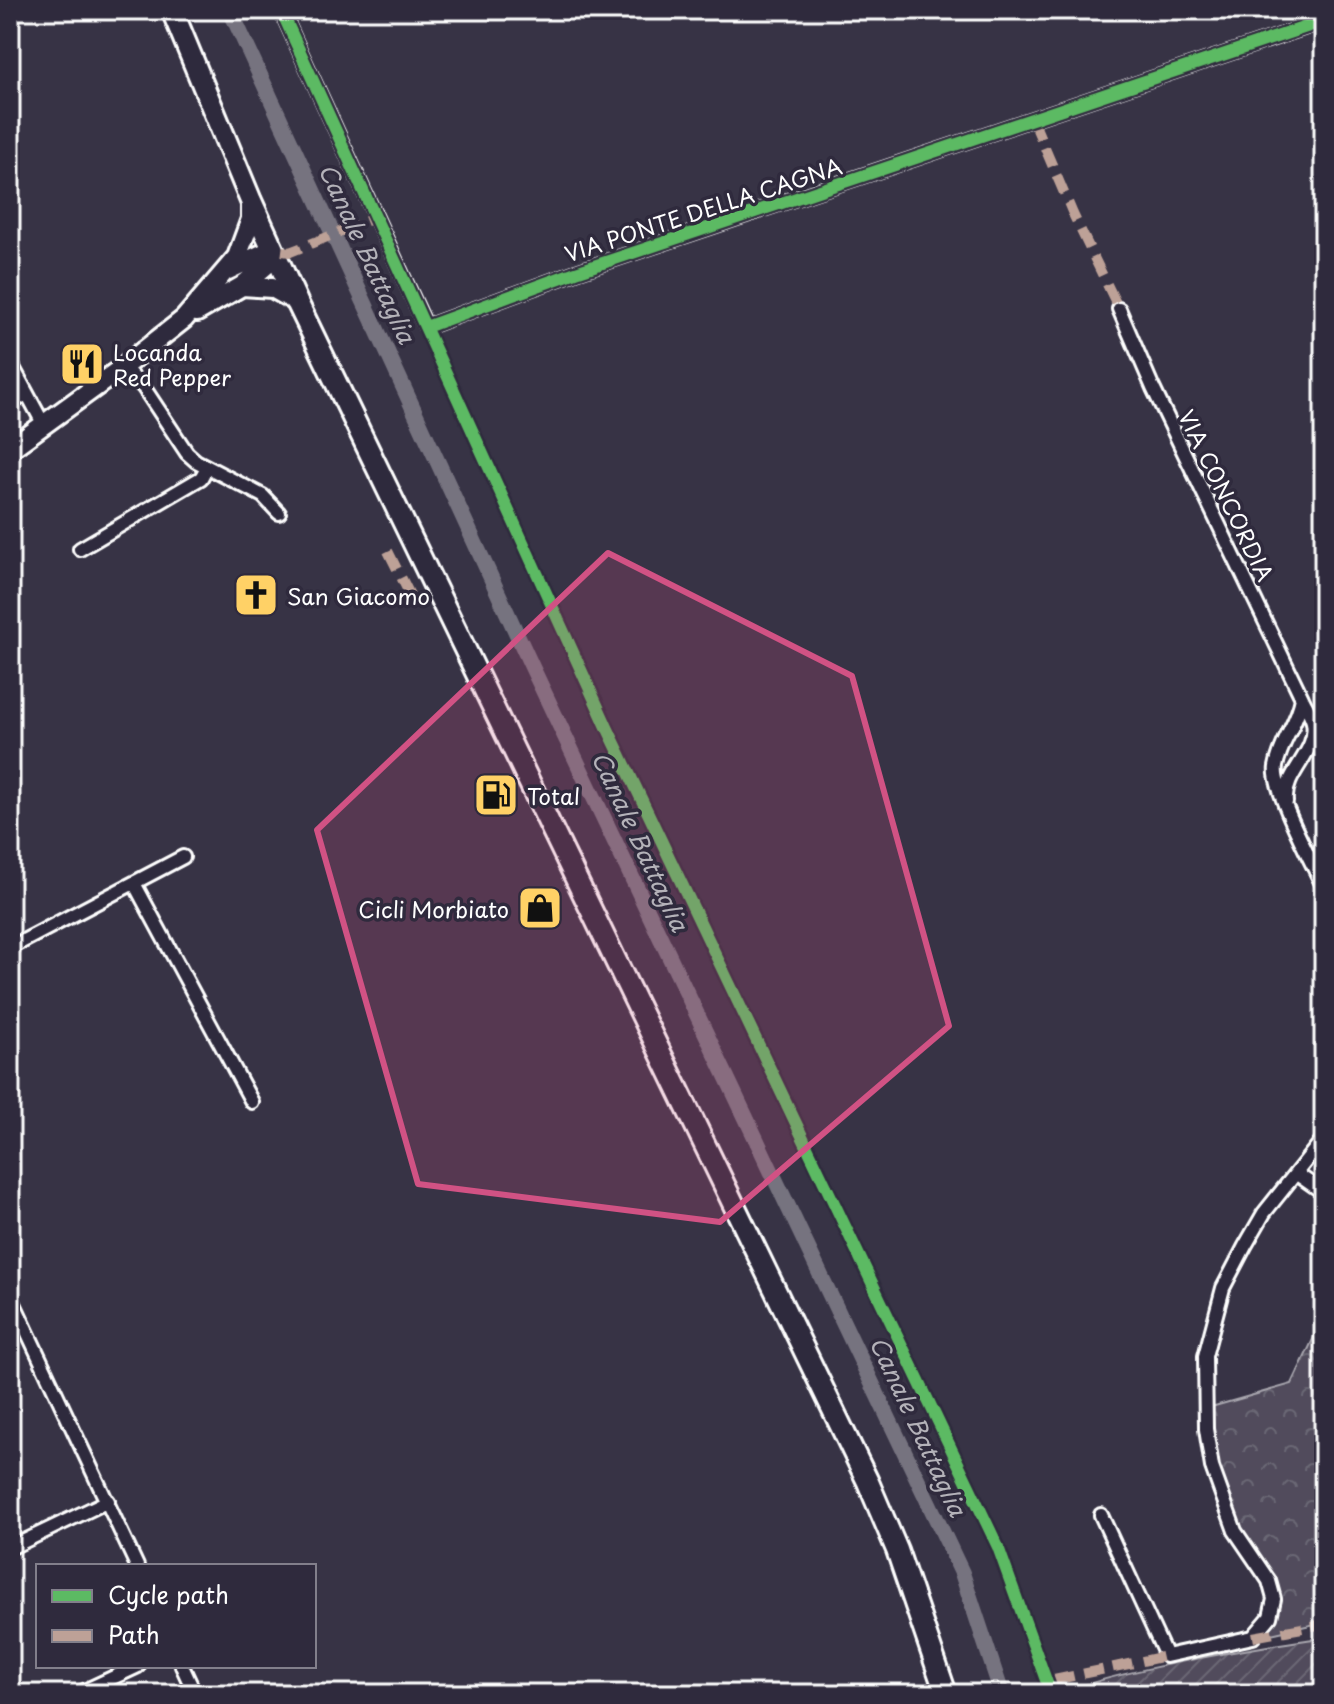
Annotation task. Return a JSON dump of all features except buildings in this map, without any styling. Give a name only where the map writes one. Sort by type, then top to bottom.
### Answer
[{"type":"main road","points":[[172,10],[251,201],[297,302],[868,1482],[902,1563],[946,1694]]},
{"type":"street","name":"VIA PONTE DELLA CAGNA","points":[[281,10],[426,327],[591,267],[1324,21]]},
{"type":"street","points":[[184,319],[227,270],[244,240],[251,219],[251,201]]},
{"type":"street","points":[[227,270],[255,256],[275,253]]},
{"type":"street","points":[[10,449],[184,319],[242,286],[275,253]]},
{"type":"street","points":[[242,286],[272,288],[297,302]]},
{"type":"street","name":"VIA CONCORDIA","points":[[1119,309],[1153,388],[1313,721],[1308,749],[1288,782],[1285,793],[1287,805]]},
{"type":"street","points":[[10,362],[44,425]]},
{"type":"street","points":[[123,367],[144,388],[187,453],[263,496],[279,513]]},
{"type":"street","points":[[10,404],[26,394]]},
{"type":"street","points":[[80,549],[201,478],[207,467]]},
{"type":"street","points":[[1302,698],[1300,714],[1276,768],[1275,782],[1324,888]]},
{"type":"street","points":[[10,948],[183,857]]},
{"type":"street","points":[[134,883],[252,1102]]},
{"type":"street","points":[[1101,1515],[1166,1656],[1253,1637],[1270,1617],[1274,1599],[1269,1581],[1235,1531],[1212,1467],[1206,1429],[1205,1356],[1223,1288],[1264,1213],[1324,1138]]},
{"type":"street","points":[[1297,1174],[1324,1193]]},
{"type":"street","points":[[10,1295],[16,1321],[108,1501],[136,1564]]},
{"type":"street","points":[[10,1548],[108,1501]]},
{"type":"street","points":[[78,1694],[134,1668]]},
{"type":"street","points":[[183,1668],[195,1694]]},
{"type":"highlighted area","points":[[608,553],[852,676],[949,1026],[720,1222],[418,1184],[317,830]]},
{"type":"green space","points":[[1324,1316],[1324,1622],[1262,1636],[1276,1612],[1277,1596],[1239,1527],[1228,1498],[1216,1453],[1211,1407],[1292,1384]]},
{"type":"green space","points":[[1324,1638],[1324,1694],[1066,1694],[1109,1678],[1146,1669]]},
{"type":"waterway","name":"Canale Battaglia","points":[[230,10],[532,667],[962,1573],[1002,1694]]},
{"type":"marked path","points":[[1033,120],[1073,214],[1119,309]]},
{"type":"marked path","points":[[282,251],[290,252],[374,218]]},
{"type":"marked path","points":[[388,551],[416,607]]},
{"type":"marked path","points":[[1253,1637],[1324,1624]]},
{"type":"marked path","points":[[1054,1680],[1166,1656]]},
{"type":"cycle path","points":[[281,10],[607,727],[998,1547],[1051,1694]]},
{"type":"cycle path","points":[[426,327],[576,272],[1324,21]]},
{"type":"place","name":"Locanda Red Pepper","points":[[82,364]]},
{"type":"place","name":"San Giacomo","points":[[256,595]]},
{"type":"place","name":"Total","points":[[496,795]]},
{"type":"place","name":"Cicli Morbiato","points":[[540,908]]}]
